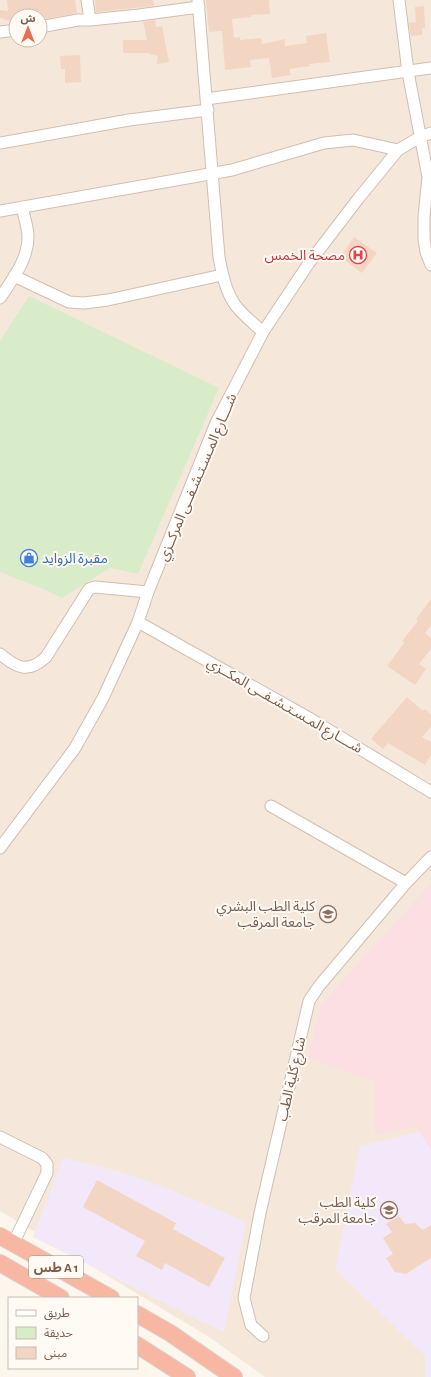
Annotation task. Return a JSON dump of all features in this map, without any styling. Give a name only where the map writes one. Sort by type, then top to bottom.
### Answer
[{"type":"highway","name":"طس A 1","points":[[7,1240],[109,1297]]},
{"type":"highway","name":"طس A 1","points":[[1,1265],[59,1297]]},
{"type":"highway","points":[[138,1315],[170,1333],[234,1377]]},
{"type":"highway","points":[[138,1346],[187,1377]]},
{"type":"street","points":[[87,0],[90,20]]},
{"type":"street","points":[[399,0],[408,72],[428,178],[424,216],[424,239],[426,252],[431,265]]},
{"type":"street","points":[[48,26],[78,20],[90,20],[199,4],[219,257],[222,275],[231,298],[237,307],[263,332]]},
{"type":"street","points":[[206,98],[431,68]]},
{"type":"street","points":[[0,143],[129,120],[208,110]]},
{"type":"street","name":"شــــارع المـسـتـشـفــى المركــزي","points":[[0,848],[75,748],[103,698],[138,622],[148,592],[216,423],[263,332],[313,258],[398,150],[420,137],[431,133]]},
{"type":"street","points":[[0,211],[212,174],[256,164],[324,143],[353,140],[398,150]]},
{"type":"street","points":[[0,298],[24,257],[27,245],[27,226],[22,207]]},
{"type":"street","points":[[14,276],[69,302],[84,303],[222,275]]},
{"type":"street","points":[[0,654],[21,667],[30,667],[39,664],[46,657],[89,589],[95,587],[148,592]]},
{"type":"street","name":"شــــارع المـسـتـشـفــى المكــزي","points":[[138,622],[309,718],[431,792]]},
{"type":"street","points":[[271,806],[406,884]]},
{"type":"street","name":"شارع كلية الطب","points":[[263,1336],[251,1325],[244,1298],[260,1213],[309,1001],[319,986],[431,857]]},
{"type":"street","points":[[0,1137],[42,1158],[47,1164],[47,1173],[7,1240]]},
{"type":"shaded area","points":[[0,0],[431,0],[431,1377],[265,1377],[209,1337],[0,1211]]},
{"type":"shaded area","points":[[431,884],[431,1150],[417,1127],[375,1135],[375,1082],[308,1058],[320,1007]]},
{"type":"shaded area","name":"كلية الطب جامعة المرقب","points":[[420,1132],[431,1150],[431,1377],[425,1377],[425,1356],[335,1269],[360,1146]]},
{"type":"shaded area","points":[[63,1158],[118,1171],[171,1190],[246,1222],[224,1332],[33,1237]]},
{"type":"green space","points":[[29,296],[219,388],[138,574],[110,568],[62,598],[0,572],[0,341]]},
{"type":"building","points":[[7,0],[75,0],[77,13],[48,18],[48,8],[8,8],[8,11]]},
{"type":"building","points":[[95,0],[153,0],[154,6],[96,12]]},
{"type":"building","points":[[206,0],[269,0],[270,14],[251,15],[251,17],[232,19],[234,38],[240,37],[240,40],[261,38],[262,44],[285,39],[285,46],[307,43],[306,36],[326,33],[330,62],[309,64],[310,66],[289,69],[291,75],[272,78],[269,58],[250,60],[251,67],[225,70],[222,31],[209,32]]},
{"type":"building","points":[[424,6],[425,28],[422,28],[422,35],[411,36],[409,23],[416,22],[415,7]]},
{"type":"building","points":[[0,10],[8,11],[8,21],[0,18]]},
{"type":"building","points":[[155,20],[156,27],[162,26],[169,62],[157,64],[158,56],[149,53],[123,53],[123,40],[147,40],[143,22]]},
{"type":"building","points":[[80,55],[81,82],[65,83],[65,69],[61,69],[60,56]]},
{"type":"building","name":"مصحة الخمس","points":[[354,237],[377,253],[362,273],[340,257]]},
{"type":"building","points":[[431,599],[431,625],[425,633],[431,638],[431,649],[419,664],[426,669],[415,685],[387,666],[404,643],[402,641],[418,621],[416,619]]},
{"type":"building","points":[[407,697],[423,711],[425,709],[431,715],[431,727],[422,737],[431,742],[431,755],[425,765],[388,743],[383,749],[371,739]]},
{"type":"building","points":[[97,1180],[176,1223],[173,1229],[225,1258],[209,1287],[165,1263],[162,1270],[136,1256],[145,1241],[83,1207]]},
{"type":"building","points":[[399,1216],[405,1224],[415,1223],[423,1230],[431,1225],[431,1258],[406,1274],[395,1272],[386,1258],[393,1254],[383,1238],[392,1232],[386,1224]]},
{"type":"place","name":"مصحة الخمس","points":[[358,255]]},
{"type":"place","name":"مقبرة الزوايد","points":[[29,558]]},
{"type":"place","name":"كلية الطب البشري جامعة المرقب","points":[[328,914]]},
{"type":"place","name":"كلية الطب جامعة المرقب","points":[[389,1210]]}]
